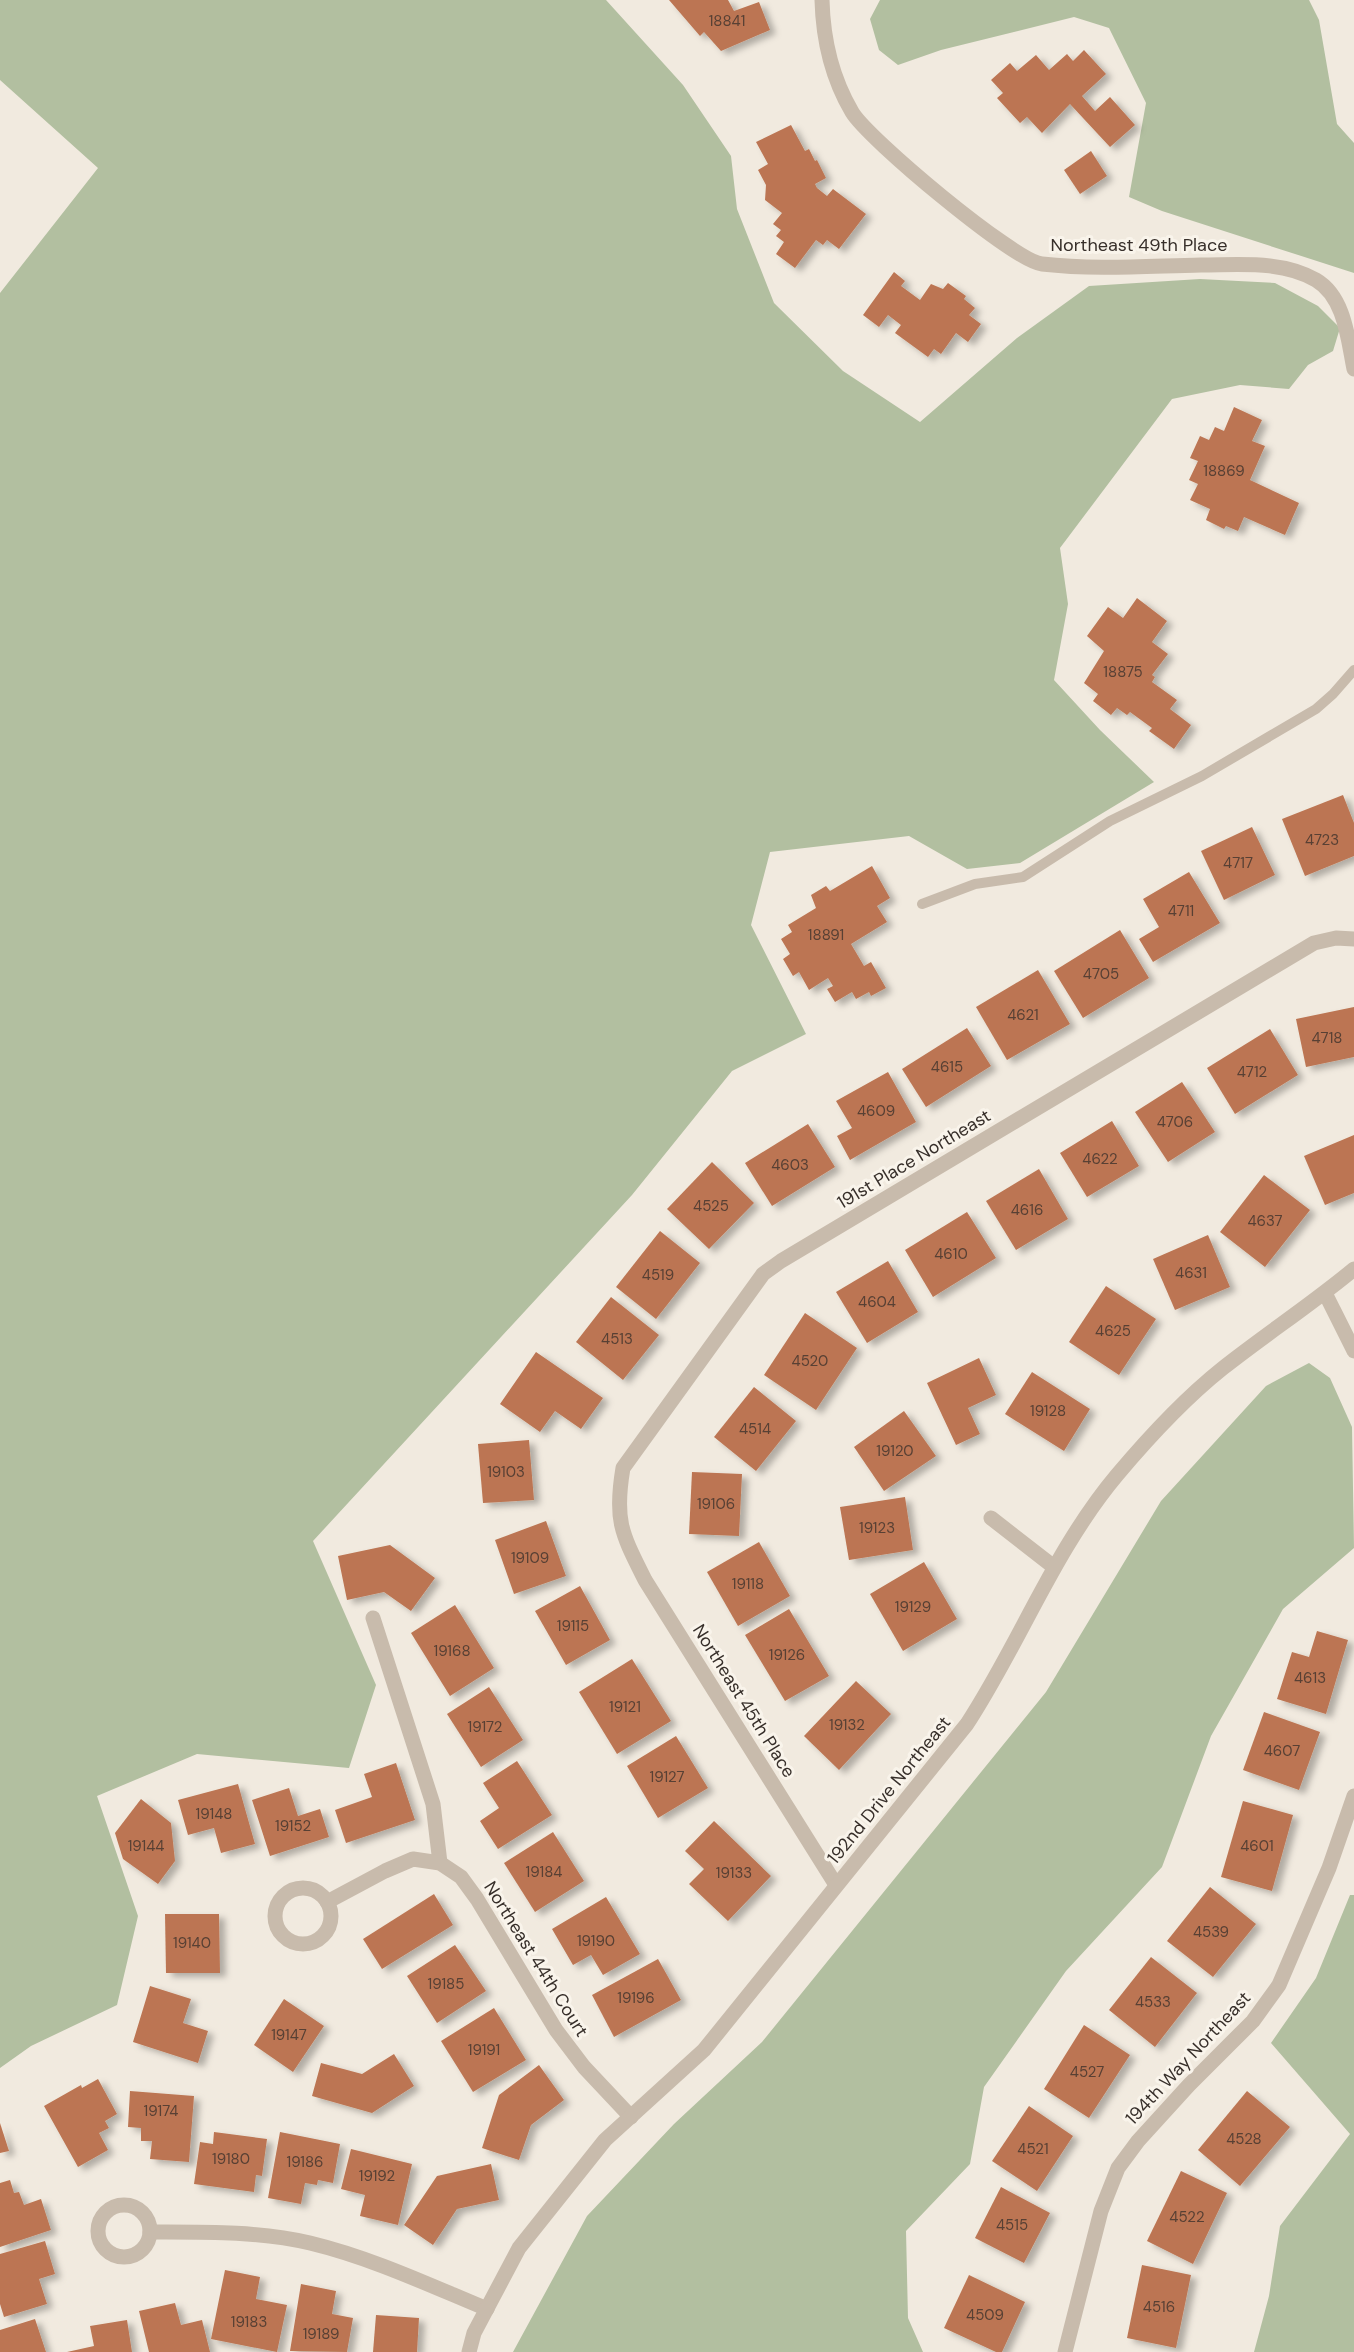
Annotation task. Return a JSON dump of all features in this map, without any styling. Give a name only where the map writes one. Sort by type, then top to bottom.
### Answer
[{"type":"street","name":"Northeast 49th Place","points":[[822,0],[822,23],[831,67],[853,114],[886,147],[976,224],[1038,264],[1077,267],[1266,265],[1300,273],[1318,281],[1332,294],[1343,318],[1354,369]]},
{"type":"street","name":"191st Place Northeast","points":[[622,1535],[618,1500],[623,1468],[763,1274],[792,1254],[1314,943],[1336,938],[1354,939]]},
{"type":"street","name":"192nd Drive Northeast","points":[[469,2352],[474,2333],[519,2248],[605,2140],[704,2050],[967,1724],[994,1683],[1054,1567],[1115,1476],[1160,1428],[1221,1370],[1354,1269]]},
{"type":"street","points":[[1325,1293],[1354,1351]]},
{"type":"street","points":[[992,1518],[1054,1567]]},
{"type":"street","name":"Northeast 45th Place","points":[[622,1535],[645,1580],[836,1885]]},
{"type":"street","points":[[327,1902],[384,1871],[413,1860],[440,1863],[434,1804],[373,1618]]},
{"type":"street","name":"194th Way Northeast","points":[[1065,2352],[1101,2211],[1118,2168],[1138,2140],[1182,2092],[1253,2021],[1279,1985],[1329,1868],[1354,1796]]},
{"type":"street","name":"Northeast 44th Court","points":[[440,1863],[461,1877],[477,1899],[556,2030],[584,2067],[630,2117]]},
{"type":"street","points":[[150,2232],[259,2235],[311,2244],[392,2269],[487,2309]]},
{"type":"lane","points":[[922,903],[975,884],[1023,877],[1110,820],[1202,776],[1316,709],[1334,694],[1354,670]]},
{"type":"green space","points":[[0,0],[606,0],[683,85],[731,156],[737,209],[774,303],[843,371],[920,422],[1017,338],[1089,286],[1200,279],[1275,283],[1318,306],[1340,328],[1333,351],[1308,365],[1289,389],[1240,385],[1172,399],[1060,548],[1068,604],[1054,680],[1100,730],[1154,782],[1020,863],[967,869],[909,836],[770,852],[751,925],[806,1034],[732,1071],[632,1195],[313,1541],[376,1685],[349,1768],[197,1754],[97,1796],[138,1916],[117,2005],[31,2046],[0,2068],[0,293],[98,168],[0,80]]},
{"type":"green space","points":[[880,0],[1309,0],[1319,20],[1337,124],[1354,143],[1354,273],[1162,211],[1129,197],[1146,103],[1109,28],[1074,17],[941,50],[898,65],[879,50],[870,19]]},
{"type":"green space","points":[[1309,1363],[1330,1378],[1352,1427],[1354,1548],[1283,1609],[1211,1736],[1162,1867],[1066,1971],[984,2087],[970,2164],[906,2231],[908,2318],[923,2352],[513,2352],[587,2216],[674,2124],[762,2042],[1046,1692],[1161,1501],[1266,1386]]},
{"type":"green space","points":[[1350,1895],[1354,1895],[1354,2352],[1254,2352],[1269,2296],[1280,2226],[1350,2134],[1271,2043],[1316,1978]]},
{"type":"building","points":[[669,0],[728,0],[734,11],[759,2],[770,30],[721,51],[704,32],[700,36]]},
{"type":"building","points":[[1084,50],[1106,74],[1082,96],[1095,111],[1110,97],[1135,125],[1110,147],[1070,104],[1042,133],[1027,117],[1020,123],[997,98],[1003,93],[991,80],[1010,63],[1017,71],[1036,55],[1049,70],[1067,54],[1073,61]]},
{"type":"building","points":[[791,125],[805,151],[809,149],[826,178],[815,184],[817,188],[827,196],[833,189],[866,214],[839,249],[827,240],[823,245],[816,240],[795,268],[776,254],[784,242],[776,236],[781,230],[773,224],[782,213],[765,200],[766,185],[758,170],[768,164],[756,142]]},
{"type":"building","points":[[1091,151],[1107,176],[1080,194],[1064,170]]},
{"type":"building","points":[[894,272],[905,281],[901,286],[920,300],[931,284],[943,289],[948,283],[966,296],[964,299],[975,308],[969,315],[981,324],[968,342],[956,333],[941,354],[934,349],[928,357],[895,333],[901,325],[888,315],[879,327],[863,315]]},
{"type":"building","points":[[1234,407],[1262,420],[1252,441],[1265,446],[1250,480],[1299,503],[1285,535],[1244,517],[1238,531],[1226,526],[1224,529],[1206,520],[1210,509],[1190,500],[1198,484],[1189,480],[1198,461],[1190,458],[1200,436],[1209,440],[1215,427],[1224,431]]},
{"type":"building","points":[[1137,598],[1167,621],[1152,642],[1168,654],[1152,675],[1155,677],[1152,682],[1177,700],[1170,709],[1191,725],[1174,749],[1149,731],[1152,728],[1130,712],[1127,715],[1117,708],[1111,715],[1093,701],[1098,694],[1084,683],[1104,651],[1087,636],[1108,607],[1123,618]]},
{"type":"building","points":[[1343,795],[1354,823],[1354,856],[1305,876],[1282,819]]},
{"type":"building","points":[[1252,827],[1275,875],[1224,900],[1201,851]]},
{"type":"building","points":[[872,866],[890,898],[877,906],[887,922],[851,944],[864,966],[871,962],[886,988],[871,996],[869,992],[856,999],[852,992],[835,1002],[827,989],[833,986],[828,978],[809,990],[799,972],[793,976],[783,959],[790,954],[781,939],[792,932],[788,925],[816,908],[811,895],[826,886],[830,891]]},
{"type":"building","points":[[1189,872],[1220,923],[1153,962],[1139,939],[1159,927],[1143,899]]},
{"type":"building","points":[[1120,930],[1149,978],[1083,1018],[1054,971]]},
{"type":"building","points":[[1038,970],[1070,1024],[1007,1060],[976,1007]]},
{"type":"building","points":[[1354,1007],[1354,1057],[1306,1067],[1296,1019]]},
{"type":"building","points":[[967,1028],[991,1066],[926,1107],[902,1069]]},
{"type":"building","points":[[1270,1029],[1298,1075],[1235,1114],[1207,1068]]},
{"type":"building","points":[[888,1072],[916,1122],[850,1160],[837,1136],[852,1128],[836,1101]]},
{"type":"building","points":[[1182,1082],[1215,1132],[1168,1162],[1135,1112]]},
{"type":"building","points":[[1112,1121],[1139,1166],[1087,1197],[1060,1153]]},
{"type":"building","points":[[808,1124],[835,1167],[772,1206],[745,1163]]},
{"type":"building","points":[[1354,1135],[1354,1193],[1325,1205],[1304,1156]]},
{"type":"building","points":[[712,1162],[754,1203],[709,1249],[667,1209]]},
{"type":"building","points":[[1039,1169],[1068,1219],[1016,1250],[986,1201]]},
{"type":"building","points":[[1264,1175],[1310,1210],[1265,1267],[1220,1232]]},
{"type":"building","points":[[967,1212],[996,1258],[933,1297],[905,1250]]},
{"type":"building","points":[[660,1231],[700,1263],[656,1319],[616,1287]]},
{"type":"building","points":[[1208,1235],[1230,1287],[1175,1310],[1153,1259]]},
{"type":"building","points":[[888,1261],[918,1312],[867,1343],[836,1292]]},
{"type":"building","points":[[1106,1286],[1156,1319],[1119,1375],[1069,1342]]},
{"type":"building","points":[[611,1297],[659,1335],[623,1380],[576,1342]]},
{"type":"building","points":[[805,1313],[857,1348],[816,1410],[764,1375]]},
{"type":"building","points":[[536,1352],[603,1398],[581,1429],[555,1411],[540,1432],[500,1404]]},
{"type":"building","points":[[979,1358],[996,1395],[968,1408],[980,1434],[956,1445],[927,1383]]},
{"type":"building","points":[[1032,1372],[1090,1409],[1064,1451],[1005,1414]]},
{"type":"building","points":[[754,1387],[796,1421],[756,1471],[714,1437]]},
{"type":"building","points":[[904,1411],[936,1456],[884,1491],[854,1447]]},
{"type":"building","points":[[529,1440],[534,1500],[483,1503],[478,1444]]},
{"type":"building","points":[[692,1472],[742,1474],[739,1536],[689,1534]]},
{"type":"building","points":[[905,1497],[913,1550],[849,1560],[840,1507]]},
{"type":"building","points":[[546,1521],[566,1576],[514,1594],[495,1540]]},
{"type":"building","points":[[759,1542],[790,1596],[738,1626],[707,1572]]},
{"type":"building","points":[[390,1545],[435,1578],[411,1611],[384,1592],[347,1600],[338,1556]]},
{"type":"building","points":[[924,1562],[957,1619],[903,1651],[870,1594]]},
{"type":"building","points":[[580,1586],[610,1640],[566,1665],[535,1611]]},
{"type":"building","points":[[455,1605],[494,1668],[450,1696],[411,1633]]},
{"type":"building","points":[[789,1609],[829,1676],[785,1701],[745,1635]]},
{"type":"building","points":[[1317,1631],[1348,1640],[1326,1714],[1277,1699],[1292,1652],[1309,1657]]},
{"type":"building","points":[[632,1659],[671,1721],[617,1754],[579,1692]]},
{"type":"building","points":[[856,1681],[891,1714],[839,1770],[804,1736]]},
{"type":"building","points":[[489,1687],[523,1740],[481,1767],[447,1714]]},
{"type":"building","points":[[1264,1712],[1320,1732],[1299,1790],[1243,1770]]},
{"type":"building","points":[[676,1736],[708,1788],[658,1818],[627,1766]]},
{"type":"building","points":[[517,1761],[552,1815],[498,1849],[480,1821],[499,1808],[483,1783]]},
{"type":"building","points":[[396,1763],[415,1820],[346,1843],[335,1810],[372,1797],[364,1774]]},
{"type":"building","points":[[238,1784],[255,1844],[221,1853],[214,1828],[188,1835],[178,1800]]},
{"type":"building","points":[[289,1788],[298,1816],[320,1809],[329,1837],[270,1856],[252,1800]]},
{"type":"building","points":[[141,1799],[171,1823],[175,1861],[158,1884],[123,1859],[115,1833]]},
{"type":"building","points":[[1243,1801],[1293,1815],[1272,1891],[1221,1877]]},
{"type":"building","points":[[714,1821],[771,1876],[728,1921],[689,1884],[704,1869],[685,1851]]},
{"type":"building","points":[[553,1832],[584,1881],[535,1912],[504,1863]]},
{"type":"building","points":[[1210,1887],[1256,1924],[1213,1977],[1167,1941]]},
{"type":"building","points":[[434,1894],[453,1925],[382,1969],[363,1939]]},
{"type":"building","points":[[606,1897],[640,1954],[603,1975],[591,1955],[573,1965],[552,1929]]},
{"type":"building","points":[[165,1914],[219,1914],[220,1973],[166,1973]]},
{"type":"building","points":[[455,1945],[486,1991],[437,2023],[407,1976]]},
{"type":"building","points":[[1151,1957],[1197,1993],[1155,2047],[1109,2010]]},
{"type":"building","points":[[658,1959],[681,2000],[614,2037],[592,1995]]},
{"type":"building","points":[[150,1986],[191,1999],[183,2023],[208,2031],[198,2063],[133,2042]]},
{"type":"building","points":[[284,1999],[324,2026],[293,2072],[254,2045]]},
{"type":"building","points":[[494,2008],[526,2060],[473,2092],[441,2041]]},
{"type":"building","points":[[1084,2025],[1130,2055],[1089,2118],[1044,2089]]},
{"type":"building","points":[[394,2054],[414,2086],[372,2113],[312,2096],[321,2063],[362,2074]]},
{"type":"building","points":[[539,2065],[564,2100],[531,2125],[519,2160],[482,2148],[499,2095]]},
{"type":"building","points":[[98,2079],[117,2114],[105,2121],[109,2128],[99,2133],[108,2150],[78,2167],[44,2106],[81,2085],[82,2088]]},
{"type":"building","points":[[130,2091],[194,2096],[189,2162],[150,2159],[152,2141],[141,2141],[141,2128],[128,2127]]},
{"type":"building","points":[[1247,2091],[1290,2127],[1240,2186],[1198,2150]]},
{"type":"building","points":[[1029,2106],[1073,2136],[1037,2191],[992,2161]]},
{"type":"building","points":[[0,2123],[9,2151],[0,2153]]},
{"type":"building","points":[[214,2132],[267,2139],[262,2176],[256,2175],[254,2192],[194,2184],[200,2142],[213,2144]]},
{"type":"building","points":[[280,2132],[340,2144],[333,2183],[318,2180],[317,2185],[305,2183],[301,2204],[268,2198]]},
{"type":"building","points":[[351,2149],[412,2164],[398,2225],[360,2216],[365,2195],[341,2189]]},
{"type":"building","points":[[491,2164],[499,2200],[457,2209],[433,2245],[404,2225],[437,2176]]},
{"type":"building","points":[[1181,2171],[1227,2193],[1193,2264],[1147,2241]]},
{"type":"building","points":[[10,2180],[14,2193],[19,2192],[24,2205],[41,2199],[51,2230],[0,2247],[0,2183]]},
{"type":"building","points":[[1001,2187],[1050,2213],[1024,2263],[975,2238]]},
{"type":"building","points":[[45,2241],[55,2274],[39,2279],[47,2304],[4,2317],[0,2304],[0,2254]]},
{"type":"building","points":[[1142,2265],[1191,2275],[1176,2348],[1127,2338]]},
{"type":"building","points":[[225,2270],[260,2277],[256,2299],[287,2305],[277,2352],[211,2339]]},
{"type":"building","points":[[969,2275],[1025,2302],[1002,2352],[996,2352],[944,2328]]},
{"type":"building","points":[[301,2284],[336,2291],[332,2314],[353,2318],[347,2352],[290,2351]]},
{"type":"building","points":[[175,2303],[181,2325],[202,2320],[210,2352],[149,2352],[139,2311]]},
{"type":"building","points":[[376,2315],[419,2318],[417,2352],[373,2352]]},
{"type":"building","points":[[35,2319],[46,2352],[0,2352],[0,2330]]},
{"type":"building","points":[[127,2320],[132,2352],[67,2352],[94,2346],[90,2326]]}]
